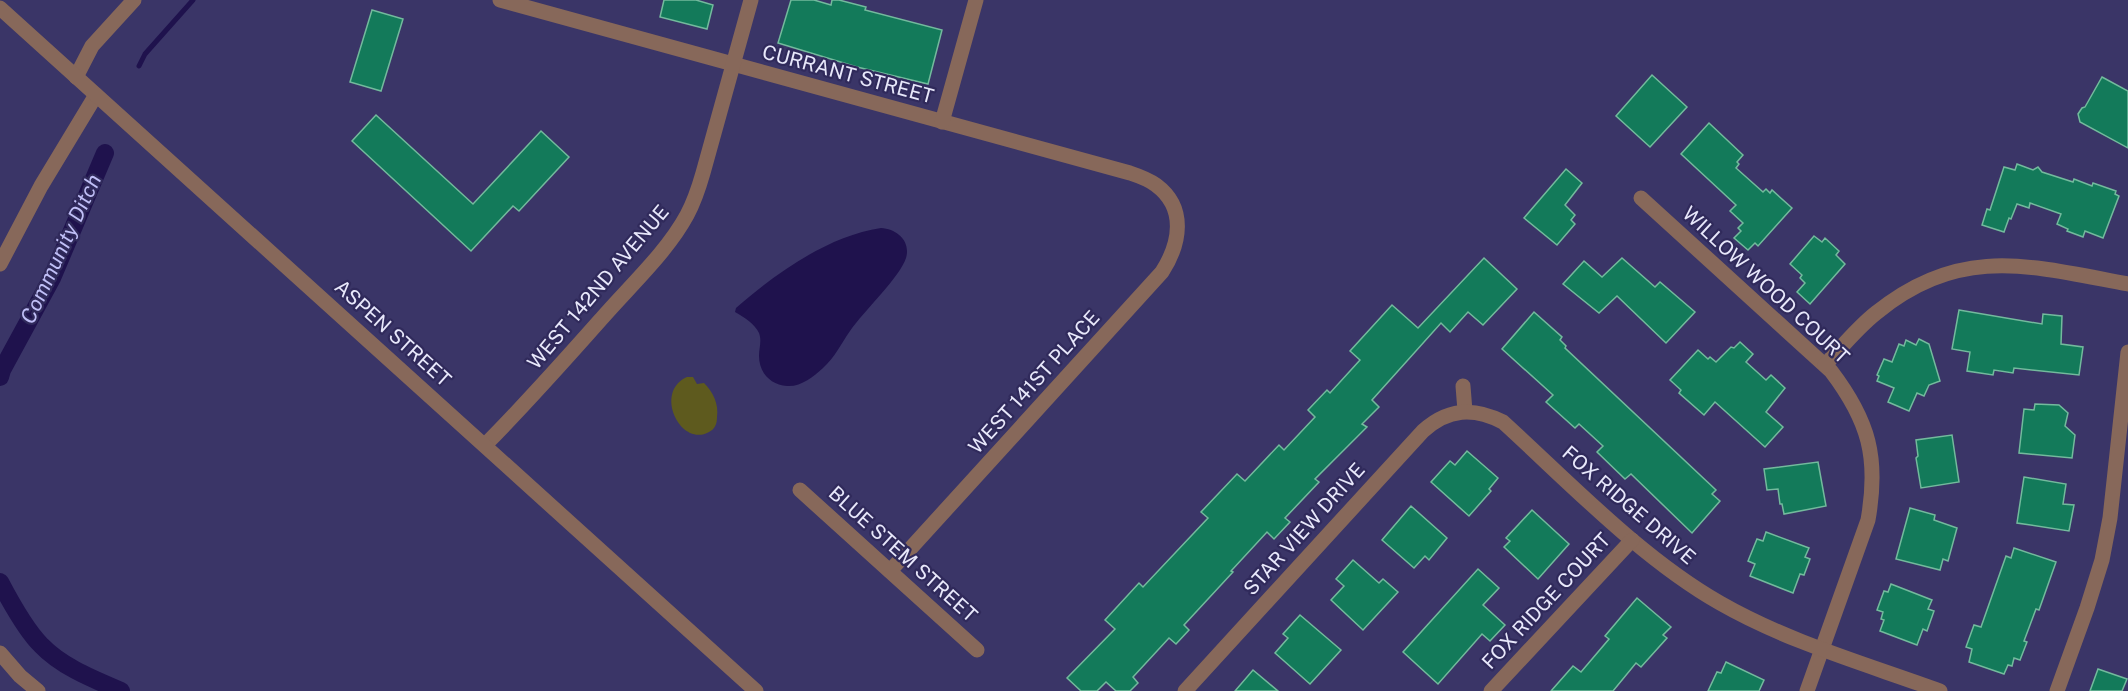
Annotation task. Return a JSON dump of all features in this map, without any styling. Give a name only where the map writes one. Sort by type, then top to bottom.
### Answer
[{"type":"street","points":[[76,77],[92,46],[134,0]]},
{"type":"street","name":"CURRANT STREET","points":[[500,0],[1144,178],[1156,185],[1173,208]]},
{"type":"street","name":"WEST 142ND AVENUE","points":[[485,445],[569,356],[677,231],[696,195],[751,0]]},
{"type":"street","points":[[942,122],[976,0]]},
{"type":"street","name":"ASPEN STREET","points":[[0,8],[756,691]]},
{"type":"street","points":[[0,264],[41,186],[96,94]]},
{"type":"street","name":"WILLOW WOOD COURT","points":[[1641,198],[1825,365],[1848,393],[1861,417],[1869,441],[1873,468],[1873,493],[1868,520],[1807,691]]},
{"type":"street","name":"WEST 141ST PLACE","points":[[890,571],[1162,272],[1178,241],[1178,225],[1173,208]]},
{"type":"street","points":[[1825,365],[1874,314],[1897,297],[1948,273],[1976,267],[2032,266],[2128,284]]},
{"type":"street","points":[[2057,691],[2102,560],[2110,518],[2128,352]]},
{"type":"street","points":[[1462,386],[1465,411]]},
{"type":"street","name":"FOX RIDGE DRIVE","points":[[1465,411],[1489,414],[1503,422],[1632,540],[1720,603],[1768,627],[1940,691]]},
{"type":"street","name":"STAR VIEW DRIVE","points":[[1185,691],[1423,430],[1433,421],[1448,414],[1465,411]]},
{"type":"street","name":"BLUE STEM STREET","points":[[800,490],[976,650]]},
{"type":"street","name":"FOX RIDGE COURT","points":[[1491,691],[1632,540]]},
{"type":"street","points":[[0,653],[20,676],[38,691]]},
{"type":"shaded area","points":[[881,228],[897,233],[905,241],[906,258],[897,275],[819,371],[797,385],[787,386],[771,381],[761,368],[759,333],[752,324],[735,312],[736,308],[785,269],[822,248],[861,232]]},
{"type":"shaded area","points":[[687,377],[693,377],[697,384],[704,383],[715,398],[717,422],[709,432],[699,435],[689,432],[681,426],[675,416],[672,394],[677,384]]},
{"type":"building","points":[[664,0],[696,0],[713,5],[707,29],[660,17]]},
{"type":"building","points":[[791,0],[814,0],[831,5],[832,0],[839,0],[866,7],[865,10],[942,30],[928,84],[857,67],[778,43]]},
{"type":"building","points":[[372,10],[403,19],[381,91],[350,82]]},
{"type":"building","points":[[1652,75],[1687,107],[1650,147],[1616,116]]},
{"type":"building","points":[[2102,77],[2128,91],[2128,148],[2080,122],[2078,114],[2085,107]]},
{"type":"building","points":[[376,115],[473,204],[541,131],[569,157],[519,211],[513,206],[471,251],[352,141]]},
{"type":"building","points":[[1709,123],[1743,155],[1737,162],[1739,164],[1736,168],[1763,192],[1766,189],[1770,193],[1772,190],[1792,208],[1758,246],[1755,243],[1748,250],[1734,238],[1741,231],[1738,228],[1743,223],[1730,211],[1736,205],[1681,154]]},
{"type":"building","points":[[2017,164],[2033,170],[2038,167],[2042,172],[2073,182],[2074,179],[2116,191],[2115,194],[2119,196],[2103,238],[2085,231],[2083,237],[2067,231],[2068,229],[2057,224],[2061,214],[2030,203],[2029,208],[2017,204],[2004,232],[1982,225],[1987,209],[1990,210],[2004,167],[2015,170]]},
{"type":"building","points":[[1566,169],[1582,183],[1565,205],[1575,215],[1571,220],[1575,224],[1557,245],[1524,218]]},
{"type":"building","points":[[1814,236],[1822,242],[1825,238],[1839,251],[1836,255],[1845,264],[1810,304],[1797,292],[1805,283],[1800,278],[1802,275],[1790,264]]},
{"type":"building","points":[[1484,258],[1517,289],[1483,325],[1468,312],[1450,332],[1441,323],[1372,400],[1379,407],[1362,424],[1367,427],[1315,479],[1319,482],[1285,518],[1290,522],[1274,539],[1267,532],[1184,625],[1189,630],[1176,644],[1169,638],[1133,677],[1138,683],[1130,691],[1116,691],[1106,682],[1097,691],[1081,691],[1067,678],[1115,629],[1105,620],[1139,583],[1143,587],[1208,518],[1201,512],[1237,474],[1245,481],[1279,445],[1284,450],[1315,417],[1308,410],[1327,390],[1330,393],[1360,360],[1350,351],[1392,305],[1418,328]]},
{"type":"building","points":[[1622,258],[1655,287],[1660,282],[1695,312],[1666,343],[1617,296],[1599,313],[1563,284],[1584,261],[1602,277]]},
{"type":"building","points":[[1959,310],[2042,324],[2043,314],[2062,316],[2061,344],[2083,347],[2079,375],[2014,368],[2013,373],[1994,370],[1993,375],[1967,371],[1970,352],[1952,349]]},
{"type":"building","points":[[1534,312],[1562,337],[1560,340],[1566,346],[1565,348],[1716,490],[1712,494],[1720,501],[1692,533],[1631,474],[1625,479],[1597,452],[1603,446],[1579,424],[1575,428],[1546,402],[1553,395],[1502,349]]},
{"type":"building","points":[[1919,339],[1929,344],[1940,381],[1929,385],[1924,396],[1917,393],[1909,411],[1888,402],[1894,388],[1877,381],[1879,376],[1877,375],[1884,359],[1892,362],[1899,344],[1904,346],[1906,340],[1916,345]]},
{"type":"building","points":[[1740,342],[1753,354],[1746,362],[1766,380],[1771,375],[1785,388],[1766,412],[1783,427],[1765,447],[1715,402],[1704,415],[1679,393],[1681,390],[1670,380],[1698,350],[1708,359],[1710,357],[1716,362],[1731,347],[1734,348]]},
{"type":"building","points":[[2035,404],[2059,405],[2068,413],[2065,426],[2075,435],[2072,458],[2019,453],[2024,409],[2034,410]]},
{"type":"building","points":[[1952,435],[1959,482],[1921,488],[1916,458],[1918,456],[1916,440]]},
{"type":"building","points":[[1467,451],[1498,478],[1489,489],[1491,491],[1469,516],[1431,482],[1450,461],[1455,465]]},
{"type":"building","points":[[1818,462],[1826,506],[1784,514],[1778,489],[1767,490],[1764,469]]},
{"type":"building","points":[[2024,477],[2066,484],[2063,504],[2074,505],[2069,531],[2017,523]]},
{"type":"building","points":[[1411,506],[1447,538],[1429,560],[1425,556],[1414,568],[1382,540]]},
{"type":"building","points":[[1910,508],[1935,515],[1934,520],[1957,528],[1948,561],[1943,559],[1940,570],[1896,559]]},
{"type":"building","points":[[1532,510],[1569,544],[1538,579],[1504,547],[1510,541],[1506,538]]},
{"type":"building","points":[[1766,532],[1809,548],[1805,557],[1810,559],[1804,575],[1800,574],[1793,593],[1750,576],[1755,564],[1748,561],[1757,539],[1763,541]]},
{"type":"building","points":[[2014,548],[2056,562],[2039,610],[2036,609],[2024,641],[2027,642],[2020,660],[2014,658],[2012,666],[2008,665],[2004,674],[1969,662],[1972,649],[1966,647],[1974,625],[1981,627],[2006,556],[2011,558]]},
{"type":"building","points":[[1353,560],[1379,583],[1383,579],[1398,592],[1363,630],[1331,600],[1344,586],[1336,579]]},
{"type":"building","points":[[1478,569],[1499,588],[1483,605],[1505,625],[1490,641],[1482,634],[1438,684],[1403,652]]},
{"type":"building","points":[[1891,584],[1932,600],[1928,609],[1934,611],[1927,631],[1923,629],[1917,645],[1880,631],[1884,620],[1881,619],[1883,612],[1877,610],[1884,591],[1888,592]]},
{"type":"building","points":[[1637,598],[1671,627],[1663,635],[1667,638],[1641,667],[1636,663],[1613,691],[1551,691],[1573,666],[1581,672],[1609,639],[1605,636]]},
{"type":"building","points":[[1300,615],[1341,650],[1310,684],[1275,653],[1288,638],[1283,634]]},
{"type":"building","points":[[1726,662],[1764,680],[1759,691],[1708,691],[1717,672],[1721,673]]},
{"type":"building","points":[[2098,669],[2127,679],[2122,691],[2090,691]]},
{"type":"building","points":[[1253,670],[1278,691],[1235,691]]},
{"type":"waterway","name":"Community Ditch","points":[[139,66],[145,54],[193,0]]},
{"type":"waterway","name":"Community Ditch","points":[[0,377],[52,278],[105,153]]},
{"type":"waterway","name":"Community Ditch","points":[[0,582],[35,639],[49,653],[78,672],[121,691]]}]
